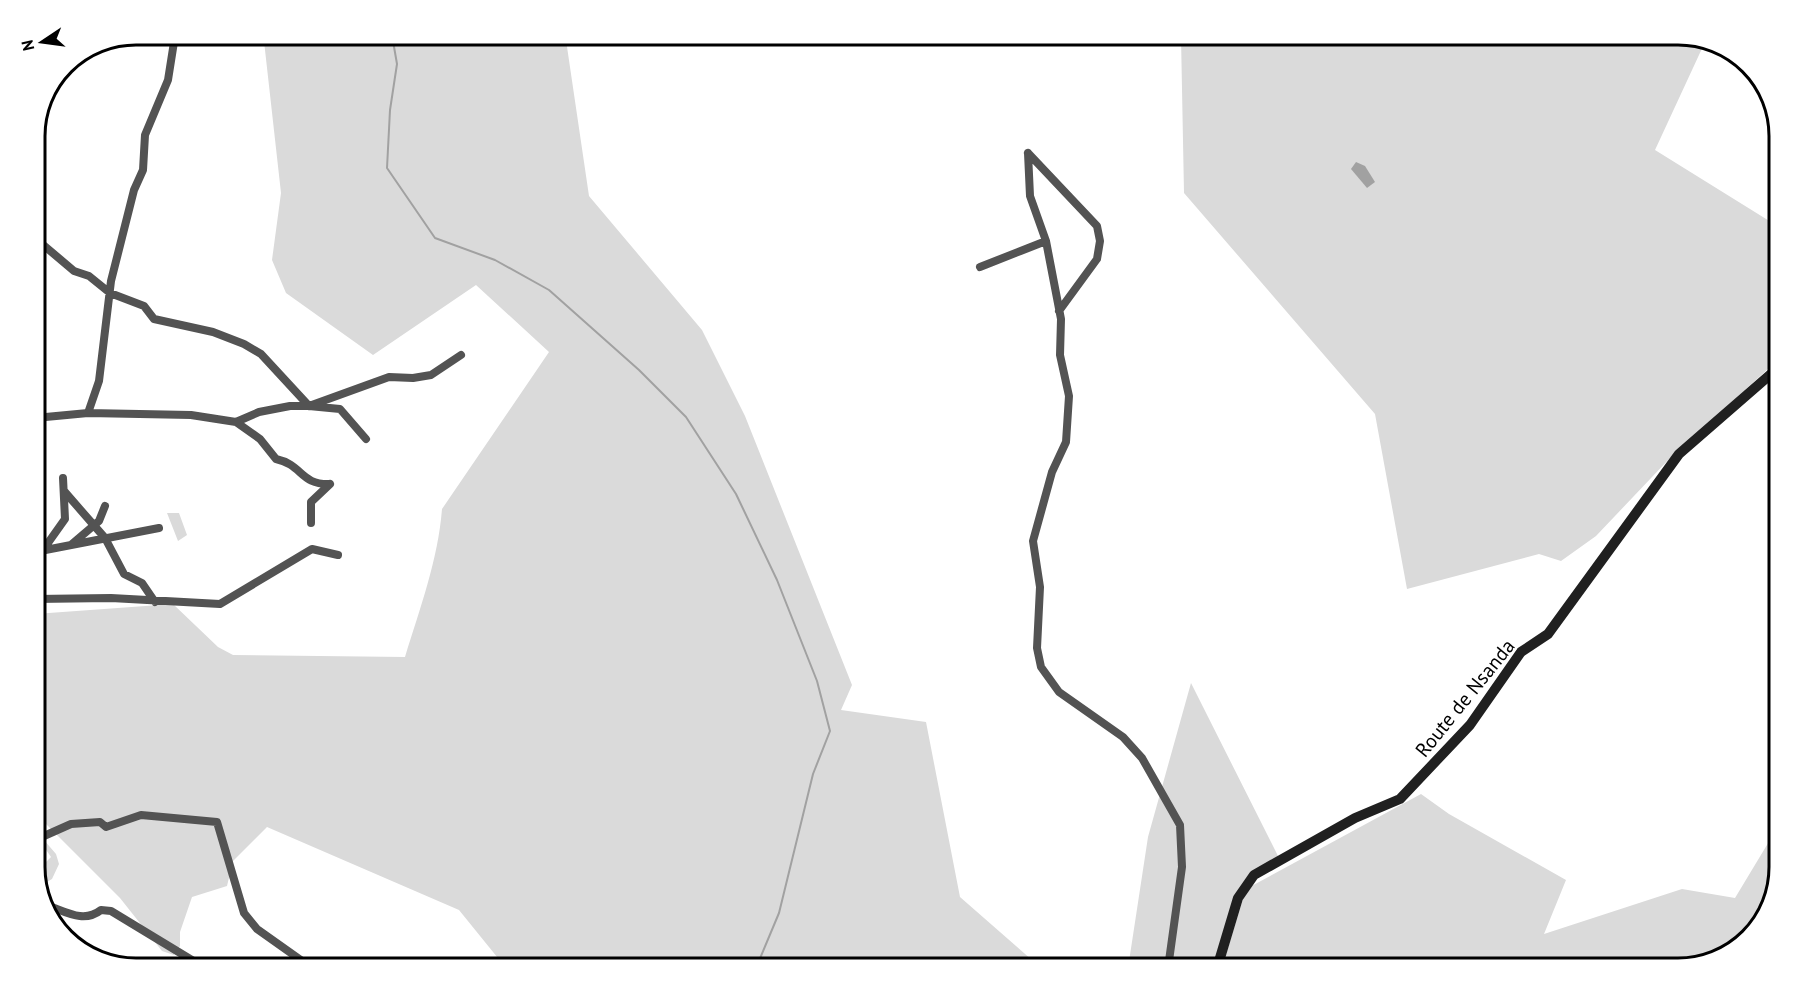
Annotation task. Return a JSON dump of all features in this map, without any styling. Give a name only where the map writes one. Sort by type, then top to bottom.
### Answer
[{"type":"street","points":[[88,413],[99,381],[110,292],[125,221],[134,189],[143,170],[145,135],[168,80],[174,45]]},
{"type":"street","points":[[1059,311],[1097,259],[1100,241],[1097,225],[1028,153],[1030,196],[1046,241],[1059,311],[1060,355],[1068,396],[1066,442],[1052,472],[1033,541],[1040,587],[1037,648],[1041,667],[1059,692],[1123,737],[1142,758],[1180,825],[1182,867],[1170,958]]},
{"type":"street","points":[[980,267],[1046,241]]},
{"type":"street","points":[[45,246],[74,271],[89,276],[110,292],[144,306],[154,319],[213,332],[244,344],[261,354],[309,406]]},
{"type":"street","points":[[309,406],[389,377],[413,378],[431,375],[461,355]]},
{"type":"street","name":"Route de Nsanda","points":[[1220,958],[1238,898],[1254,875],[1355,818],[1400,799],[1470,725],[1521,652],[1548,634],[1679,454],[1769,376]]},
{"type":"street","points":[[236,422],[259,412],[290,406],[340,409],[366,439]]},
{"type":"street","points":[[45,417],[88,413],[191,415],[236,422],[260,439],[276,459],[291,462],[308,480],[330,484],[311,502],[311,523]]},
{"type":"street","points":[[45,549],[66,519],[63,478]]},
{"type":"street","points":[[64,491],[105,538],[124,574],[142,584],[155,602]]},
{"type":"street","points":[[71,545],[99,521],[105,506]]},
{"type":"street","points":[[45,550],[159,528]]},
{"type":"street","points":[[45,599],[111,598],[220,604],[312,549],[338,555]]},
{"type":"street","points":[[45,836],[71,824],[100,822],[106,827],[141,814],[217,822],[244,913],[256,929],[297,958]]},
{"type":"street","points":[[55,908],[83,918],[93,916],[101,910],[111,911],[187,958]]},
{"type":"shaded area","points":[[264,45],[567,45],[589,196],[702,330],[745,416],[852,685],[841,710],[926,722],[960,897],[1030,958],[498,958],[459,910],[267,827],[233,861],[227,886],[192,897],[180,932],[180,946],[174,955],[162,951],[120,898],[45,823],[45,613],[173,604],[218,647],[233,655],[405,657],[437,547],[442,509],[549,352],[476,285],[373,355],[286,293],[272,260],[281,193]]},
{"type":"shaded area","points":[[1181,45],[1678,45],[1701,48],[1655,150],[1769,221],[1769,368],[1671,457],[1596,536],[1561,561],[1539,554],[1407,589],[1375,414],[1184,193]]},
{"type":"shaded area","points":[[1356,162],[1365,166],[1375,182],[1367,188],[1351,169]]},
{"type":"shaded area","points":[[167,513],[179,513],[187,535],[178,541]]},
{"type":"shaded area","points":[[1191,683],[1279,858],[1253,871],[1216,958],[1130,958],[1148,837]]},
{"type":"shaded area","points":[[1421,794],[1449,814],[1566,880],[1544,934],[1682,889],[1735,898],[1769,842],[1766,890],[1754,917],[1746,927],[1723,946],[1690,957],[1225,958],[1246,889]]},
{"type":"shaded area","points":[[45,841],[56,854],[59,864],[52,879],[47,882],[45,863],[51,857],[45,848]]},
{"type":"waterway","points":[[394,45],[397,64],[390,110],[387,168],[435,238],[495,260],[549,290],[639,370],[686,417],[736,494],[777,580],[817,681],[830,731],[813,774],[779,913],[760,958]]}]
